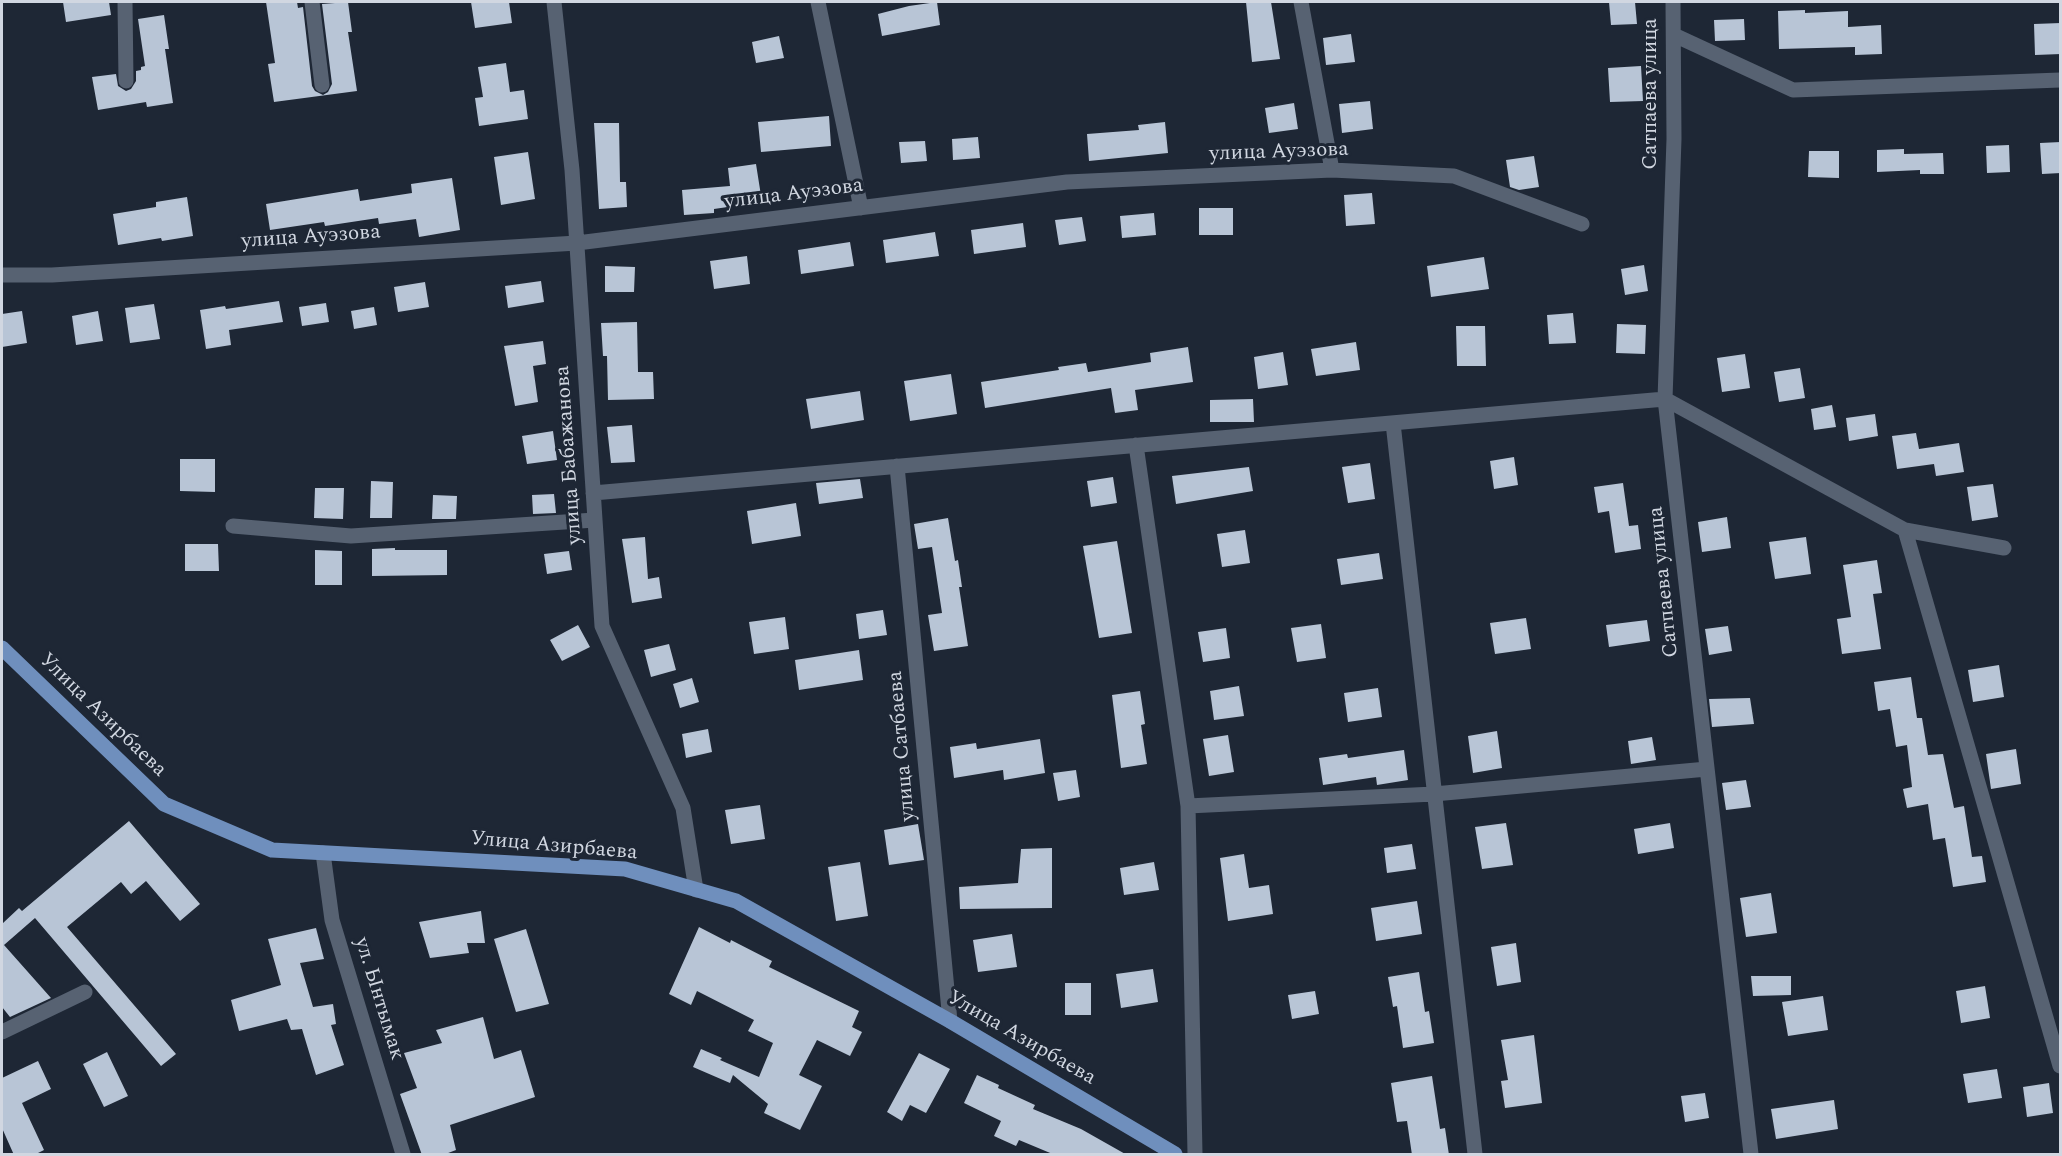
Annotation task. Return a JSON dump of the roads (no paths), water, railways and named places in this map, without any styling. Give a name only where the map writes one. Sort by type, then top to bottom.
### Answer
[{"type":"main road","name":"Улица Азирбаева","points":[[2,648],[164,804],[272,850],[625,869],[736,901],[950,1022],[1175,1155]]},
{"type":"street","points":[[125,2],[126,81]]},
{"type":"street","points":[[312,2],[322,85]]},
{"type":"street","name":"улица Бабажанова","points":[[554,2],[572,170],[602,626],[683,808],[696,890]]},
{"type":"street","points":[[818,2],[861,208]]},
{"type":"street","points":[[1301,2],[1332,170]]},
{"type":"street","name":"Сатпаева улица","points":[[1674,2],[1674,139],[1665,399],[1751,1155]]},
{"type":"street","points":[[1674,35],[1793,90],[2061,80]]},
{"type":"street","name":"улица Ауэзова","points":[[2,274],[52,275],[577,243],[1067,182],[1332,170],[1454,176],[1582,224]]},
{"type":"street","points":[[593,493],[1665,399],[1905,530],[2004,548]]},
{"type":"street","points":[[1393,423],[1475,1155]]},
{"type":"street","points":[[1136,445],[1188,806],[1195,1155]]},
{"type":"street","name":"улица Сатбаева","points":[[897,466],[950,1022]]},
{"type":"street","points":[[233,526],[351,536],[595,520]]},
{"type":"street","points":[[1905,530],[2061,1066]]},
{"type":"street","points":[[1188,806],[1434,794],[1707,769]]},
{"type":"street","name":"ул. Ынтымак","points":[[323,853],[333,920],[403,1155]]},
{"type":"street","points":[[2,1032],[85,992]]}]
